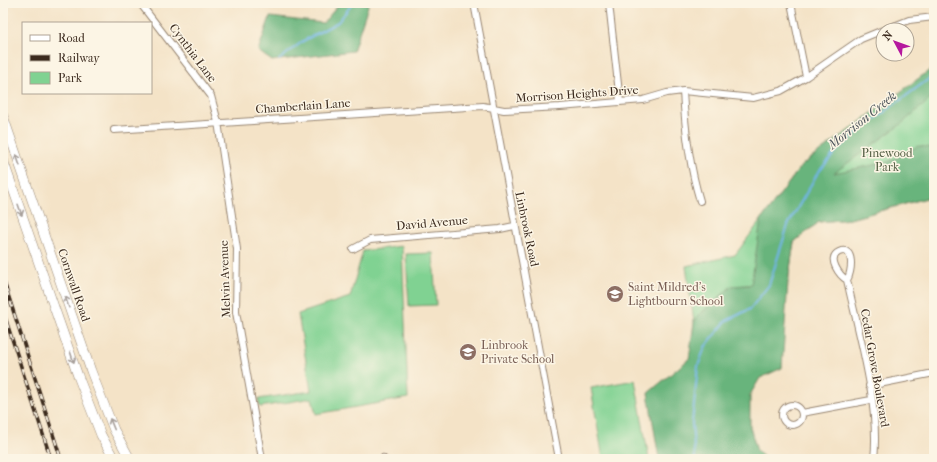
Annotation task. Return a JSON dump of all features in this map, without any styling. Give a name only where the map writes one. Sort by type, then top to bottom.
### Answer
[{"type":"main road","name":"Cornwall Road","points":[[3,116],[91,372],[114,430],[130,459]]},
{"type":"main road","points":[[3,160],[78,376],[101,435],[114,459]]},
{"type":"street","name":"Cynthia Lane","points":[[140,3],[211,96],[218,122]]},
{"type":"street","name":"Linbrook Road","points":[[474,3],[514,226],[528,285],[559,459]]},
{"type":"street","points":[[609,3],[620,102]]},
{"type":"street","points":[[791,3],[806,77]]},
{"type":"street","name":"Morrison Heights Drive","points":[[904,22],[934,17]]},
{"type":"street","name":"Morrison Heights Drive","points":[[493,108],[504,110],[643,100],[667,93],[683,91],[753,98],[781,91],[806,77],[861,39],[875,34]]},
{"type":"street","points":[[683,91],[687,147],[692,176],[700,201]]},
{"type":"street","name":"Chamberlain Lane","points":[[114,130],[475,106],[493,108]]},
{"type":"street","name":"Melvin Avenue","points":[[218,122],[237,249],[236,312],[262,459]]},
{"type":"street","name":"David Avenue","points":[[353,249],[370,240],[500,229],[514,226]]},
{"type":"street","name":"Cedar Grove Boulevard","points":[[847,280],[875,415],[876,443],[874,459]]},
{"type":"street","points":[[869,386],[934,373]]},
{"type":"street","points":[[802,413],[872,400]]},
{"type":"green space","points":[[340,3],[369,3],[353,51],[272,61],[258,51],[270,17],[323,23]]},
{"type":"green space","name":"Pinewood Park","points":[[934,67],[934,196],[850,219],[819,222],[794,242],[788,282],[732,286],[699,315],[694,322],[686,266],[735,255],[802,165]]},
{"type":"green space","points":[[934,67],[934,96],[900,125],[834,173],[888,162],[918,146],[934,148],[934,196],[850,219],[819,222],[794,242],[788,282],[782,368],[760,378],[750,395],[750,427],[757,451],[766,459],[659,459],[648,393],[689,359],[694,322],[699,315],[732,286],[751,285],[761,220],[802,165]]},
{"type":"green space","points":[[402,246],[408,398],[316,414],[312,398],[260,407],[258,399],[311,391],[298,314],[350,297],[363,251]]},
{"type":"green space","points":[[433,253],[436,305],[409,306],[406,254]]},
{"type":"green space","points":[[635,380],[649,459],[603,459],[591,388]]},
{"type":"waterway","points":[[279,60],[303,41],[338,22],[353,3]]},
{"type":"waterway","name":"Morrison Creek","points":[[695,459],[692,423],[698,366],[705,347],[726,321],[750,309],[769,285],[788,225],[817,174],[838,149],[867,125],[934,75]]},
{"type":"railway","points":[[3,279],[61,459]]},
{"type":"railway","points":[[3,311],[51,459]]},
{"type":"place","name":"Saint Mildred's Lightbourn School","points":[[615,294]]},
{"type":"place","name":"Linbrook Private School","points":[[468,352]]}]
